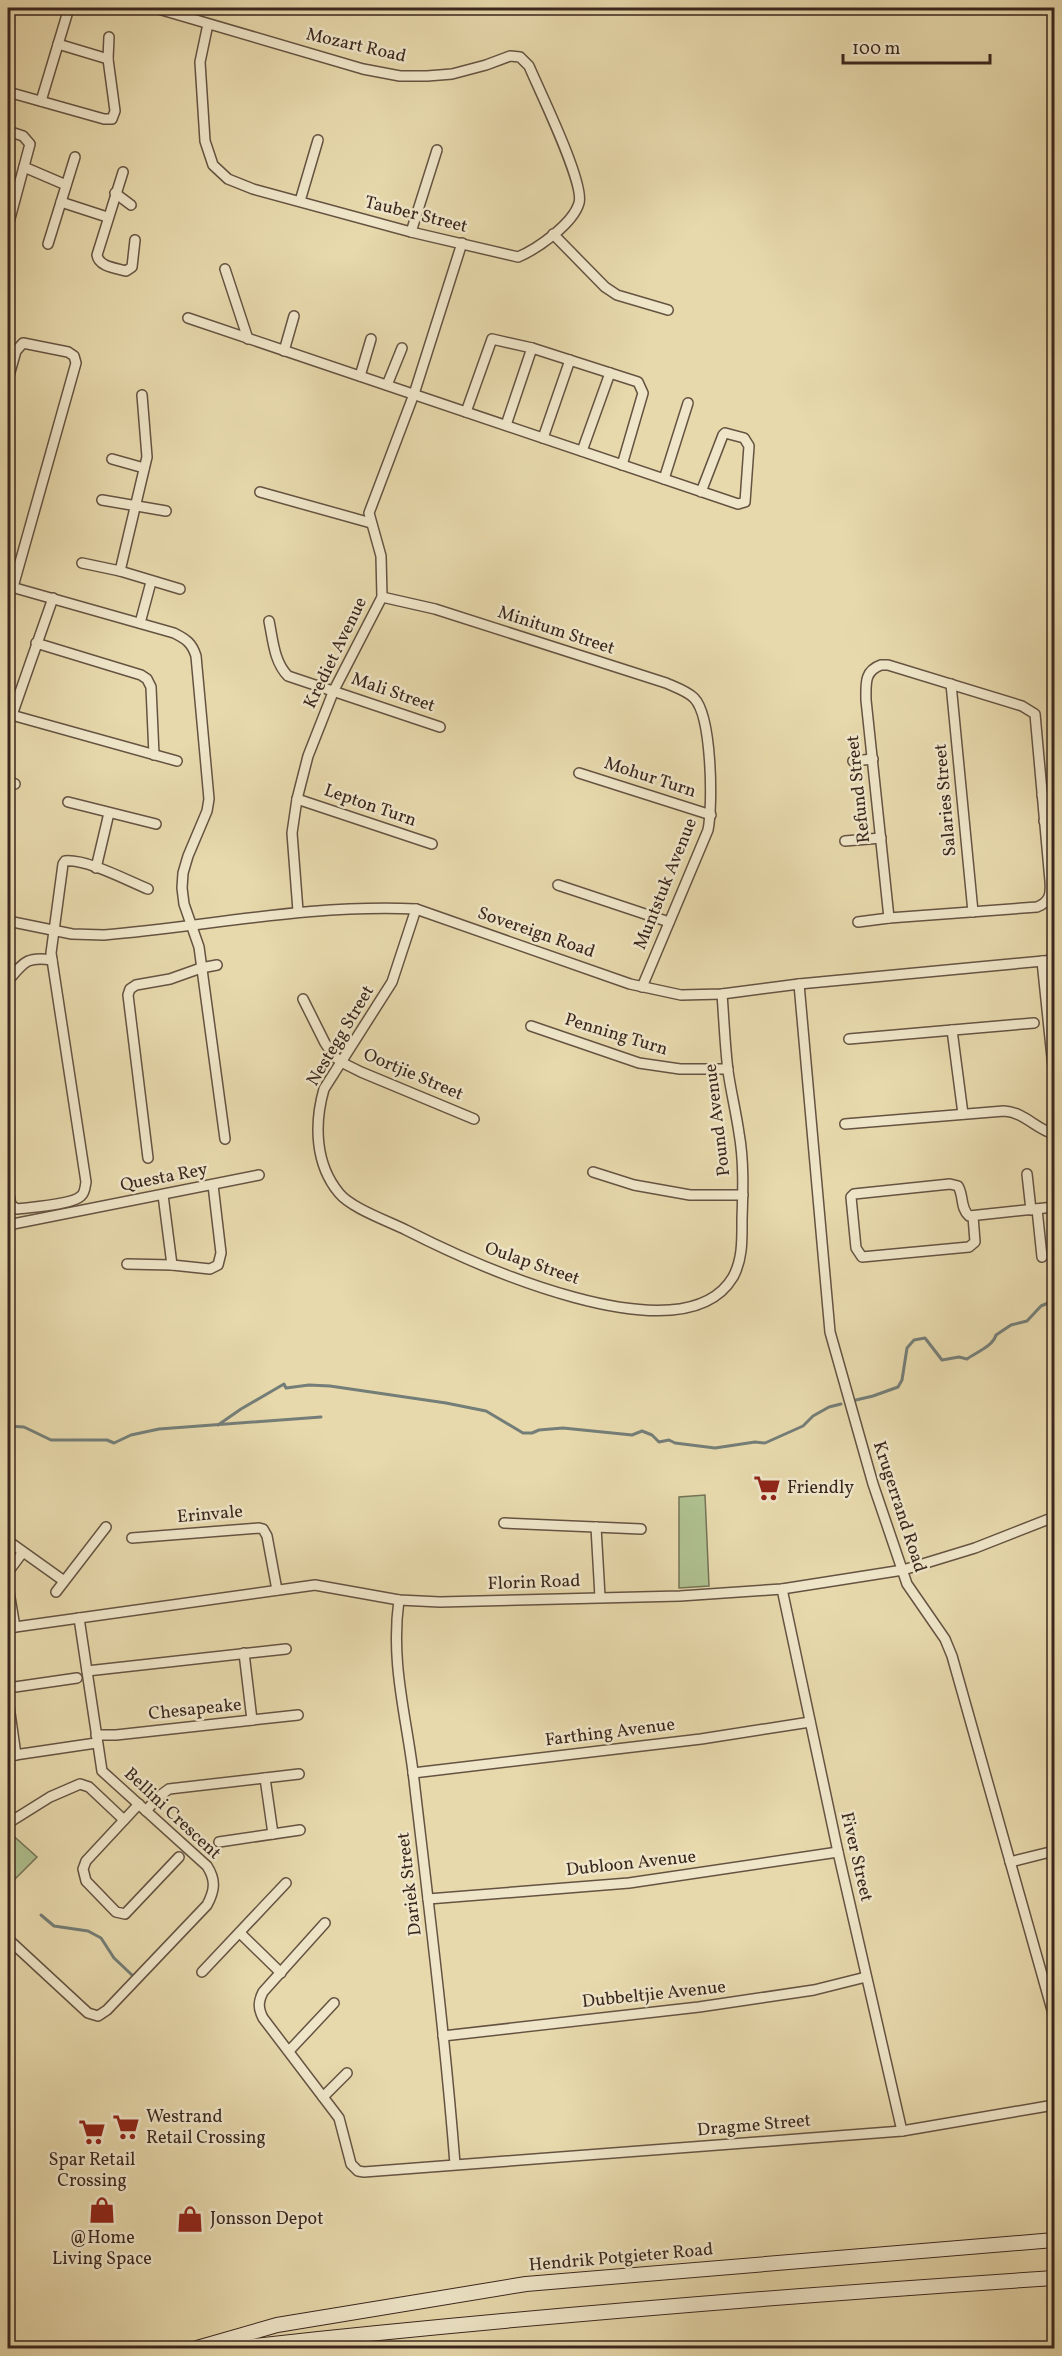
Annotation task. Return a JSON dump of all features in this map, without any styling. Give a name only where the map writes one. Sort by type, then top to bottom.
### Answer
[{"type":"main road","name":"Hendrik Potgieter Road","points":[[197,2349],[278,2325],[526,2284],[1054,2240]]},
{"type":"main road","points":[[236,2349],[360,2334],[586,2313],[1054,2278]]},
{"type":"street","points":[[41,101],[69,8]]},
{"type":"street","name":"Mozart Road","points":[[155,8],[363,69],[400,76],[452,74],[510,56],[517,56]]},
{"type":"street","name":"Tauber Street","points":[[208,24],[200,62],[205,141],[213,165],[228,179],[253,189],[411,232],[518,257],[553,234],[576,211],[580,201],[578,185],[529,66],[517,56]]},
{"type":"street","points":[[8,92],[104,119],[112,119],[115,111],[108,59],[110,37]]},
{"type":"street","points":[[58,44],[108,59]]},
{"type":"street","points":[[8,131],[23,136],[30,144],[8,226]]},
{"type":"street","points":[[300,201],[318,140]]},
{"type":"street","points":[[411,232],[437,150]]},
{"type":"street","points":[[48,244],[75,157]]},
{"type":"street","points":[[24,167],[66,185]]},
{"type":"street","points":[[123,172],[107,217],[97,255],[98,260],[102,264],[129,270],[132,267],[135,240]]},
{"type":"street","points":[[115,193],[131,205]]},
{"type":"street","points":[[61,202],[107,217]]},
{"type":"street","points":[[553,234],[605,287],[617,295],[668,310]]},
{"type":"street","name":"Krediet Avenue","points":[[298,911],[292,833],[297,799],[308,756],[334,690],[382,597],[381,556],[369,513],[414,394],[462,243]]},
{"type":"street","points":[[225,269],[248,339]]},
{"type":"street","points":[[284,351],[294,316]]},
{"type":"street","points":[[188,318],[248,339],[414,394],[701,492],[738,504],[745,502],[750,446],[744,438],[726,433],[723,435],[701,492]]},
{"type":"street","points":[[360,376],[371,339]]},
{"type":"street","points":[[466,412],[492,339],[532,348],[638,382],[643,393],[622,465]]},
{"type":"street","points":[[8,379],[16,351],[23,343],[68,352],[74,356],[76,363],[10,586],[174,633],[187,639],[194,647],[209,799],[207,811],[183,873],[184,904],[199,946],[225,1139]]},
{"type":"street","points":[[387,385],[402,348]]},
{"type":"street","points":[[506,425],[532,348]]},
{"type":"street","points":[[543,438],[570,360]]},
{"type":"street","points":[[582,451],[610,373]]},
{"type":"street","points":[[120,571],[137,506],[147,446],[142,395]]},
{"type":"street","points":[[664,479],[688,403]]},
{"type":"street","points":[[112,459],[144,468]]},
{"type":"street","points":[[260,492],[371,523]]},
{"type":"street","points":[[102,500],[166,511]]},
{"type":"street","points":[[82,563],[120,571],[180,589]]},
{"type":"street","points":[[140,623],[151,582]]},
{"type":"street","name":"Minitum Street","points":[[382,597],[435,609],[666,683],[693,697],[700,706],[705,719]]},
{"type":"street","points":[[53,598],[10,714],[177,761]]},
{"type":"street","name":"Mali Street","points":[[269,621],[281,669],[288,676],[440,727]]},
{"type":"street","points":[[36,643],[141,675],[147,679],[151,687],[154,755]]},
{"type":"street","name":"Refund Street","points":[[888,665],[951,684],[1022,706],[1035,714],[1051,891],[1048,901],[1037,907],[889,918],[866,680],[875,667],[888,665]]},
{"type":"street","name":"Salaries Street","points":[[951,684],[972,912]]},
{"type":"street","name":"Muntstuk Avenue","points":[[642,987],[708,830],[712,794],[705,719]]},
{"type":"street","points":[[853,761],[873,759]]},
{"type":"street","name":"Mohur Turn","points":[[579,773],[711,815]]},
{"type":"street","points":[[1042,795],[1054,800]]},
{"type":"street","name":"Lepton Turn","points":[[297,799],[432,844]]},
{"type":"street","points":[[68,802],[156,824]]},
{"type":"street","points":[[96,868],[110,813]]},
{"type":"street","points":[[1044,821],[1054,813]]},
{"type":"street","points":[[845,841],[881,838]]},
{"type":"street","points":[[8,1190],[11,1205],[18,1209],[71,1200],[80,1197],[85,1190],[86,1182],[52,960],[53,930],[65,861],[96,868],[148,889]]},
{"type":"street","points":[[558,885],[669,922]]},
{"type":"street","name":"Sovereign Road","points":[[8,921],[72,934],[104,935],[298,911],[384,907],[417,909],[642,987],[681,995],[722,994],[798,984],[1054,960]]},
{"type":"street","name":"Nestegg Street","points":[[331,1182],[321,1158],[318,1132],[324,1089],[392,982],[417,909]]},
{"type":"street","points":[[858,922],[889,918]]},
{"type":"street","points":[[8,981],[29,959],[37,957],[52,960]]},
{"type":"street","points":[[1042,961],[1054,1077]]},
{"type":"street","points":[[148,1158],[128,995],[130,989],[136,985],[170,979],[217,965]]},
{"type":"street","name":"Krugerrand Road","points":[[798,984],[830,1332],[870,1474],[907,1584],[945,1639],[1054,2010]]},
{"type":"street","name":"Pound Avenue","points":[[722,994],[728,1069],[740,1136],[741,1253],[733,1277]]},
{"type":"street","name":"Oortjie Street","points":[[303,999],[325,1043],[341,1062],[474,1119]]},
{"type":"street","points":[[849,1039],[1034,1023]]},
{"type":"street","name":"Penning Turn","points":[[531,1026],[639,1063],[680,1069],[728,1069]]},
{"type":"street","points":[[952,1030],[963,1114]]},
{"type":"street","points":[[845,1124],[1012,1111],[1045,1132],[1054,1134]]},
{"type":"street","points":[[593,1172],[634,1185],[690,1195],[742,1195]]},
{"type":"street","points":[[1027,1174],[1042,1257]]},
{"type":"street","name":"Questa Rey","points":[[8,1225],[259,1175]]},
{"type":"street","name":"Oulap Street","points":[[331,1182],[340,1195],[356,1205],[452,1253],[537,1287],[612,1306],[658,1309],[697,1306],[715,1296],[733,1277]]},
{"type":"street","points":[[973,1216],[975,1242],[969,1247],[862,1257],[856,1248],[851,1197],[854,1194],[950,1184],[958,1186],[966,1213],[973,1216],[1054,1208]]},
{"type":"street","points":[[127,1264],[210,1269],[219,1265],[221,1253],[213,1185]]},
{"type":"street","points":[[163,1195],[172,1265]]},
{"type":"street","name":"Florin Road","points":[[11,1628],[315,1585],[399,1600],[497,1602],[680,1596],[782,1589],[903,1570],[975,1548],[1054,1517]]},
{"type":"street","points":[[504,1523],[641,1529]]},
{"type":"street","points":[[56,1592],[106,1527]]},
{"type":"street","points":[[596,1527],[600,1597]]},
{"type":"street","name":"Erinvale","points":[[132,1538],[263,1529],[267,1536],[276,1590]]},
{"type":"street","points":[[8,1541],[64,1581]]},
{"type":"street","points":[[8,1572],[23,1552]]},
{"type":"street","points":[[8,1586],[11,1628]]},
{"type":"street","name":"Fiver Street","points":[[782,1589],[838,1852],[902,2131]]},
{"type":"street","name":"Dariek Street","points":[[399,1600],[395,1629],[395,1653],[413,1773],[428,1899],[455,2164]]},
{"type":"street","name":"Bellini Crescent","points":[[8,1940],[87,2013],[98,2016],[107,2010],[207,1905],[214,1893],[214,1877],[207,1866],[102,1770],[79,1618]]},
{"type":"street","points":[[87,1671],[286,1649]]},
{"type":"street","points":[[244,1653],[252,1720]]},
{"type":"street","points":[[8,1688],[77,1678]]},
{"type":"street","points":[[8,1699],[12,1755]]},
{"type":"street","name":"Chesapeake","points":[[12,1755],[116,1735],[298,1715]]},
{"type":"street","name":"Farthing Avenue","points":[[413,1773],[701,1739],[810,1722]]},
{"type":"street","points":[[179,1857],[128,1912],[122,1914],[116,1912],[86,1881],[83,1869],[86,1861],[124,1820],[169,1789],[299,1774]]},
{"type":"street","points":[[265,1778],[273,1834]]},
{"type":"street","points":[[10,1822],[50,1797],[80,1784],[89,1787],[124,1820]]},
{"type":"street","points":[[219,1842],[300,1830]]},
{"type":"street","points":[[1010,1862],[1054,1851]]},
{"type":"street","name":"Dubloon Avenue","points":[[428,1899],[629,1882],[838,1852]]},
{"type":"street","points":[[202,1972],[286,1883]]},
{"type":"street","points":[[325,1923],[262,1992],[259,2008],[263,2018],[323,2097],[347,2073]]},
{"type":"street","points":[[240,1933],[281,1973]]},
{"type":"street","name":"Dubbeltjie Avenue","points":[[443,2036],[699,2007],[814,1990],[866,1977]]},
{"type":"street","points":[[289,2052],[334,2003]]},
{"type":"street","name":"Dragme Street","points":[[323,2097],[339,2118],[351,2164],[358,2171],[364,2172],[902,2131],[1054,2105]]},
{"type":"green space","points":[[705,1495],[709,1586],[679,1588],[679,1497]]},
{"type":"green space","points":[[8,1831],[37,1857],[8,1886]]},
{"type":"waterway","points":[[856,1400],[898,1387],[902,1380],[907,1348],[914,1340],[925,1338],[942,1360],[959,1357],[967,1359],[988,1346],[996,1335],[1011,1325],[1027,1321],[1041,1306],[1048,1303],[1054,1305]]},
{"type":"waterway","points":[[218,1425],[284,1384],[286,1388],[309,1385],[446,1403],[486,1411],[523,1433],[563,1428],[632,1435],[642,1431],[652,1435],[659,1442],[669,1440],[675,1443],[715,1448],[755,1442],[765,1443],[803,1426],[813,1416],[829,1407],[841,1404]]},
{"type":"waterway","points":[[8,1426],[24,1427],[51,1440],[107,1440],[114,1443],[131,1435],[159,1429],[321,1417]]},
{"type":"waterway","points":[[41,1915],[54,1926],[88,1931],[101,1938],[114,1958],[132,1975]]},
{"type":"place","name":"Friendly","points":[[767,1488]]},
{"type":"place","name":"Westrand Retail Crossing","points":[[126,2127]]},
{"type":"place","name":"Spar Retail Crossing","points":[[92,2132]]},
{"type":"place","name":"@Home Living Space","points":[[102,2210]]},
{"type":"place","name":"Jonsson Depot","points":[[190,2219]]}]
